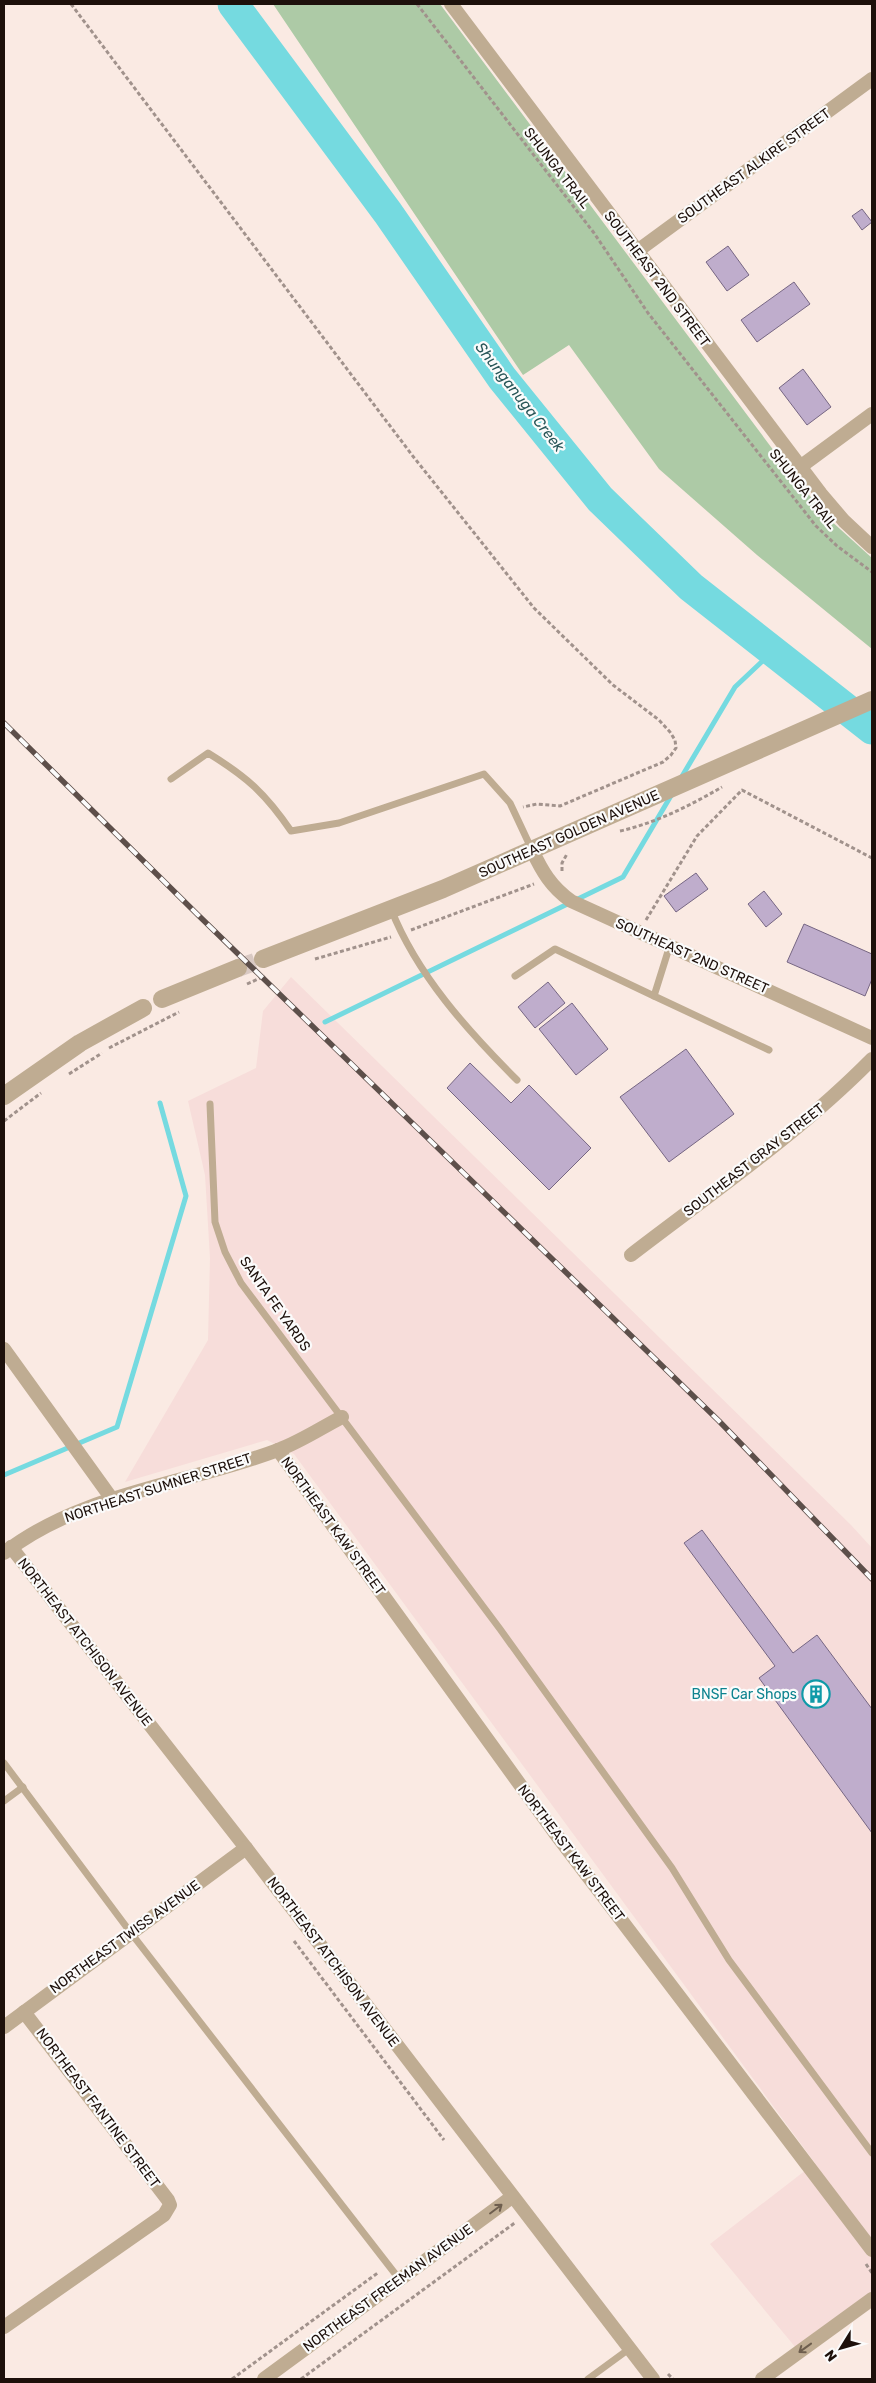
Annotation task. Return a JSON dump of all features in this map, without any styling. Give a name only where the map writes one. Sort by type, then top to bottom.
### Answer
[{"type":"street","name":"SOUTHEAST 2ND STREET","points":[[451,4],[636,252],[800,467],[844,521],[872,547]]},
{"type":"street","name":"SOUTHEAST ALKIRE STREET","points":[[636,252],[872,80]]},
{"type":"street","points":[[800,467],[872,414]]},
{"type":"street","name":"SOUTHEAST GOLDEN AVENUE","points":[[268,966],[391,909],[532,850],[872,700]]},
{"type":"street","name":"SOUTHEAST 2ND STREET","points":[[532,850],[547,879],[559,893],[571,901],[872,1038]]},
{"type":"street","points":[[162,999],[238,968]]},
{"type":"street","points":[[4,1096],[80,1043],[143,1008]]},
{"type":"street","name":"SOUTHEAST GRAY STREET","points":[[631,1255],[784,1139],[845,1087],[872,1059]]},
{"type":"street","points":[[4,1349],[112,1499]]},
{"type":"street","name":"NORTHEAST SUMNER STREET","points":[[8,1550],[54,1520],[112,1499],[278,1450],[342,1417]]},
{"type":"street","name":"NORTHEAST KAW STREET","points":[[278,1450],[555,1833],[872,2250]]},
{"type":"street","name":"NORTHEAST ATCHISON AVENUE","points":[[8,1550],[246,1848],[653,2379]]},
{"type":"street","name":"NORTHEAST TWISS AVENUE","points":[[4,2027],[246,1848]]},
{"type":"street","name":"NORTHEAST FANTINE STREET","points":[[4,2327],[164,2215],[170,2205],[24,2012]]},
{"type":"street","name":"NORTHEAST FREEMAN AVENUE","points":[[264,2379],[512,2197]]},
{"type":"street","points":[[762,2379],[872,2299]]},
{"type":"lane","points":[[171,779],[208,753],[239,772],[270,801],[291,831],[339,823],[484,774],[510,803],[532,850]]},
{"type":"lane","points":[[391,909],[401,933],[429,978],[471,1031],[517,1080]]},
{"type":"lane","points":[[654,996],[670,945]]},
{"type":"lane","points":[[515,976],[555,949],[769,1050]]},
{"type":"lane","name":"SANTA FE YARDS","points":[[210,1104],[215,1222],[225,1252],[241,1282],[500,1628],[672,1868],[729,1960],[872,2153]]},
{"type":"lane","points":[[4,1763],[131,1933],[390,2264],[400,2280]]},
{"type":"lane","points":[[4,1801],[22,1787]]},
{"type":"lane","points":[[588,2379],[629,2349]]},
{"type":"path","points":[[71,4],[412,455],[534,608],[613,685],[659,720],[675,740],[676,748],[671,756],[663,762],[576,800],[560,806],[538,804],[513,809]]},
{"type":"path","name":"SHUNGA TRAIL","points":[[417,4],[594,234],[648,312],[816,526],[836,546],[872,572]]},
{"type":"path","points":[[611,833],[634,828],[698,801],[723,786]]},
{"type":"path","points":[[641,932],[649,913],[697,836],[742,790],[872,858]]},
{"type":"path","points":[[309,960],[374,943],[547,879],[562,871],[565,855],[572,849]]},
{"type":"path","points":[[239,987],[268,966]]},
{"type":"path","points":[[65,1077],[103,1052],[187,1009]]},
{"type":"path","points":[[4,1121],[42,1093]]},
{"type":"path","points":[[294,1941],[444,2140]]},
{"type":"path","points":[[301,2379],[526,2215]]},
{"type":"path","points":[[232,2379],[390,2264]]},
{"type":"shaded area","points":[[291,977],[851,1525],[872,1548],[872,2292],[796,2348],[710,2244],[815,2163],[294,1454],[267,1440],[125,1482],[208,1340],[210,1258],[205,1175],[188,1101],[256,1068],[263,1011]]},
{"type":"green space","points":[[273,4],[440,4],[786,467],[829,519],[872,558],[872,649],[757,555],[659,469],[569,345],[523,375]]},
{"type":"building","points":[[862,209],[872,222],[862,230],[852,216]]},
{"type":"building","points":[[728,246],[749,275],[727,291],[706,262]]},
{"type":"building","points":[[794,282],[810,304],[757,342],[741,320]]},
{"type":"building","points":[[803,369],[831,407],[807,425],[779,388]]},
{"type":"building","points":[[696,873],[708,889],[676,912],[664,896]]},
{"type":"building","points":[[764,891],[782,914],[766,927],[748,904]]},
{"type":"building","points":[[804,924],[872,954],[872,979],[865,996],[787,962]]},
{"type":"building","points":[[548,982],[565,1003],[535,1028],[518,1007]]},
{"type":"building","points":[[572,1003],[608,1049],[576,1075],[539,1029]]},
{"type":"building","points":[[686,1049],[734,1114],[669,1162],[620,1097]]},
{"type":"building","points":[[470,1063],[511,1103],[529,1085],[591,1148],[549,1190],[447,1088]]},
{"type":"building","name":"BNSF Car Shops","points":[[702,1530],[793,1653],[817,1635],[872,1709],[872,1833],[759,1678],[775,1666],[684,1543]]},
{"type":"waterway","name":"Shunganuga Creek","points":[[233,4],[388,213],[502,378],[600,499],[691,587],[872,729]]},
{"type":"waterway","points":[[681,778],[735,687],[772,652]]},
{"type":"waterway","points":[[325,1022],[623,877],[672,794]]},
{"type":"waterway","points":[[4,1475],[117,1427],[186,1196],[160,1103]]},
{"type":"tunnel","points":[[238,968],[263,959]]},
{"type":"railway","points":[[4,723],[197,914],[719,1421],[872,1579]]},
{"type":"place","name":"BNSF Car Shops","points":[[816,1694]]}]
